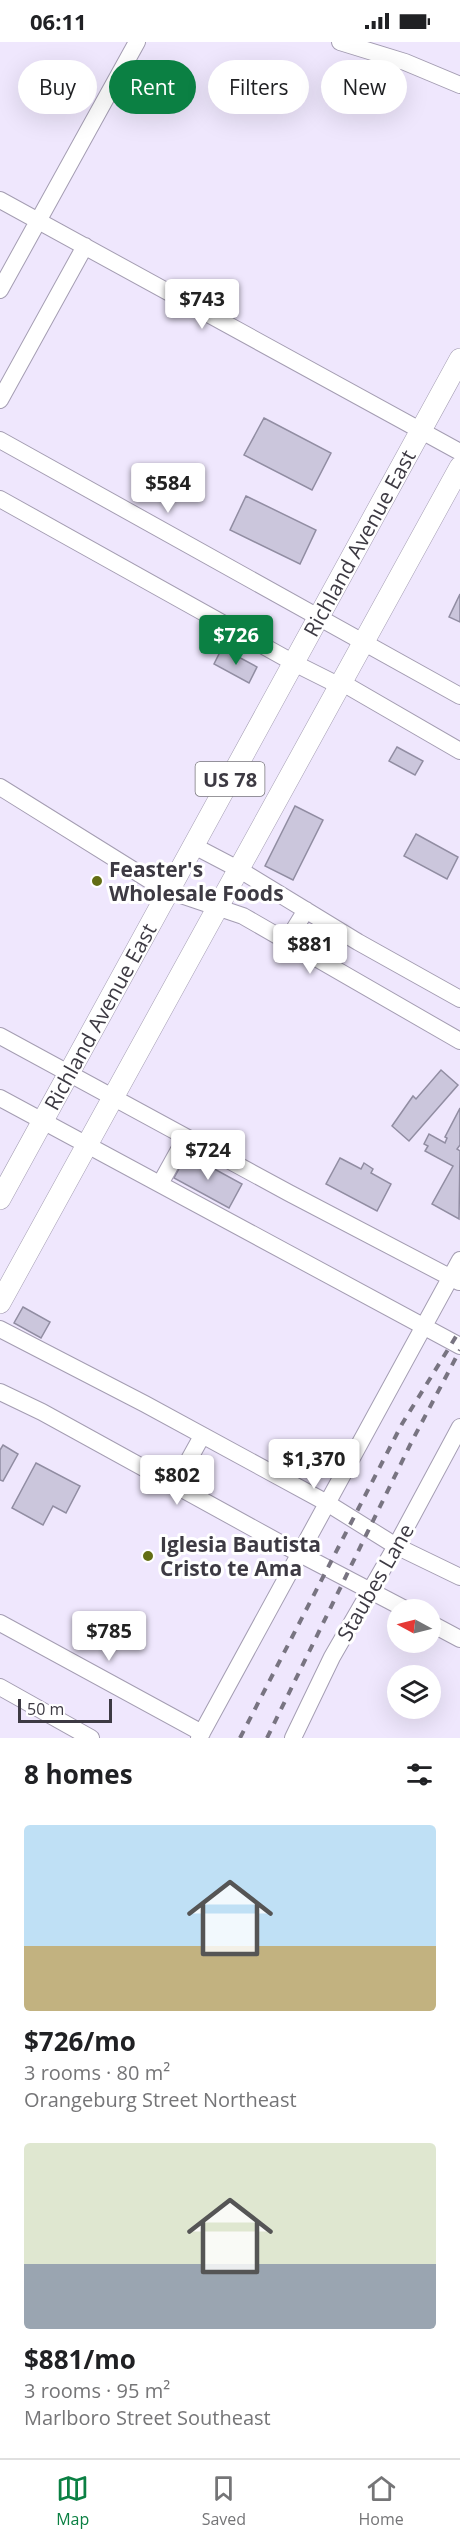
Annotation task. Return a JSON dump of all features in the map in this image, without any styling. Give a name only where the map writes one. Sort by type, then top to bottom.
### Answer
[{"type":"main road","name":"Richland Avenue East","points":[[0,1199],[460,359]]},
{"type":"main road","name":"US 78","points":[[0,1302],[460,467]]},
{"type":"street","points":[[0,290],[137,42]]},
{"type":"street","points":[[340,42],[405,62],[460,85]]},
{"type":"street","points":[[0,200],[460,452]]},
{"type":"street","points":[[0,400],[85,246]]},
{"type":"street","points":[[0,440],[460,696]]},
{"type":"street","points":[[0,499],[294,663],[340,686],[346,685],[460,751]]},
{"type":"street","points":[[0,787],[169,891],[243,916],[460,1041]]},
{"type":"street","points":[[194,846],[240,870],[460,999]]},
{"type":"street","points":[[287,941],[306,910]]},
{"type":"street","points":[[0,1036],[455,1280]]},
{"type":"street","points":[[0,1098],[460,1346]]},
{"type":"street","points":[[160,1184],[186,1137]]},
{"type":"street","points":[[0,1623],[201,1735],[423,1326],[455,1280],[460,1260]]},
{"type":"street","points":[[0,1329],[145,1404],[327,1503],[396,1546],[460,1577]]},
{"type":"street","points":[[0,1392],[42,1412],[387,1599]]},
{"type":"street","name":"Staubes Lane","points":[[293,1738],[332,1657],[396,1546],[460,1427]]},
{"type":"street","points":[[175,1485],[202,1436]]},
{"type":"street","points":[[441,1629],[460,1639]]},
{"type":"street","points":[[0,1687],[91,1738]]},
{"type":"building","points":[[264,418],[331,453],[312,490],[244,455]]},
{"type":"building","points":[[246,496],[316,530],[300,564],[230,530]]},
{"type":"building","points":[[460,594],[460,622],[449,617]]},
{"type":"building","points":[[222,648],[257,667],[249,683],[214,664]]},
{"type":"building","points":[[397,747],[423,761],[415,775],[389,761]]},
{"type":"building","points":[[295,806],[323,820],[293,880],[265,866]]},
{"type":"building","points":[[416,834],[458,857],[447,879],[404,856]]},
{"type":"building","points":[[441,1070],[458,1085],[409,1141],[392,1126],[413,1096],[416,1099]]},
{"type":"building","points":[[460,1108],[460,1145],[457,1149],[460,1151],[459,1219],[432,1204],[453,1166],[425,1151],[428,1146],[424,1144],[429,1134],[445,1143],[447,1138],[445,1137]]},
{"type":"building","points":[[187,1154],[242,1184],[229,1208],[174,1178]]},
{"type":"building","points":[[340,1158],[361,1169],[364,1163],[373,1169],[371,1173],[391,1184],[377,1211],[326,1184]]},
{"type":"building","points":[[23,1307],[50,1322],[41,1338],[14,1323]]},
{"type":"building","points":[[3,1445],[18,1454],[3,1481],[0,1480],[0,1450]]},
{"type":"building","points":[[36,1463],[80,1486],[66,1513],[53,1506],[43,1525],[12,1508]]},
{"type":"railway","points":[[240,1738],[402,1424],[460,1330]]},
{"type":"railway","points":[[267,1738],[412,1441],[460,1350]]},
{"type":"place","name":"Feaster's Wholesale Foods","points":[[97,881]]},
{"type":"place","name":"Iglesia Bautista Cristo te Ama","points":[[148,1556]]}]
